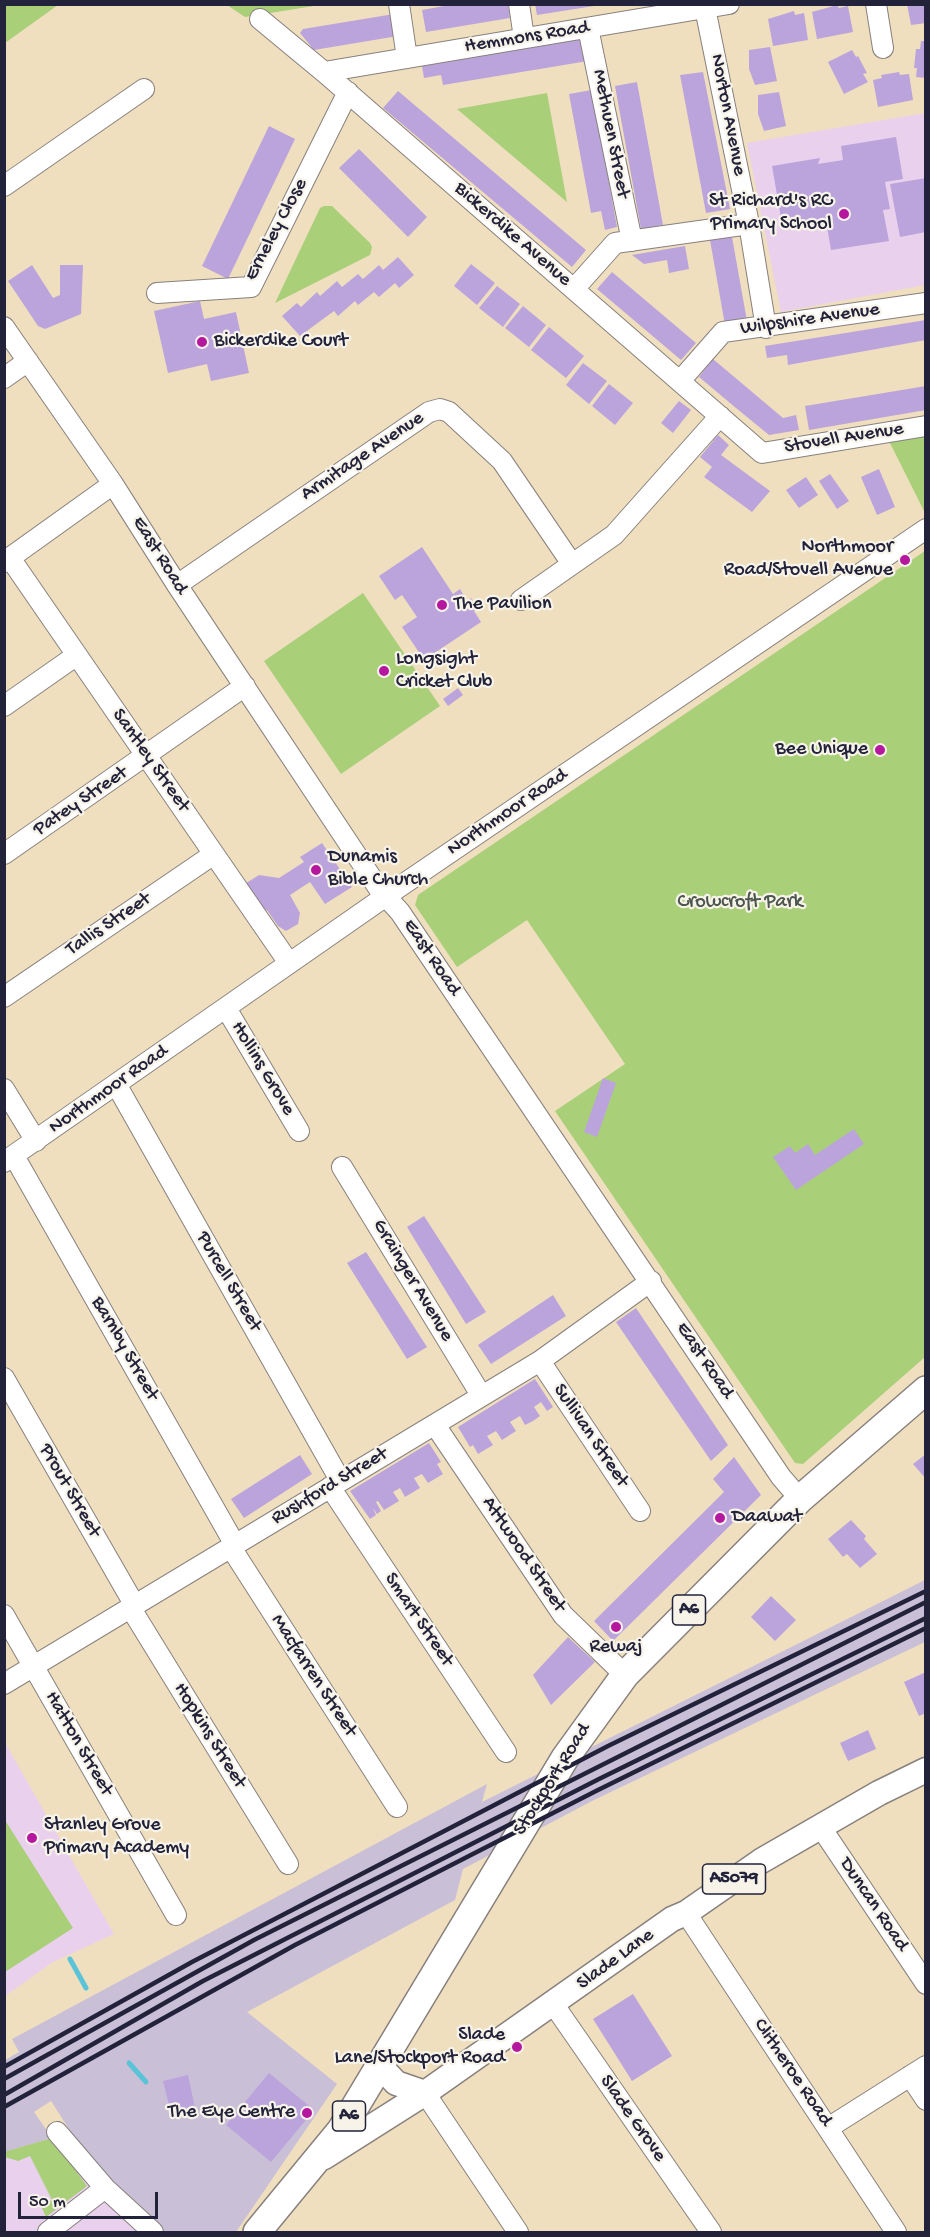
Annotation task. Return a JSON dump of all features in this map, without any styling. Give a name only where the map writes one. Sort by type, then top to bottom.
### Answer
[{"type":"highway","name":"Stockport Road","points":[[264,2230],[341,2130],[565,1758],[625,1675],[800,1499],[926,1390]]},
{"type":"main road","name":"Slade Lane","points":[[315,2163],[425,2093],[554,2005],[672,1919],[686,1913],[761,1861],[820,1826],[926,1770]]},
{"type":"main road","points":[[380,2066],[396,2083],[425,2093]]},
{"type":"street","points":[[399,4],[407,58]]},
{"type":"street","points":[[519,4],[524,38]]},
{"type":"street","name":"Hemmons Road","points":[[324,72],[588,28],[632,12],[705,8],[729,4]]},
{"type":"street","points":[[876,4],[883,48]]},
{"type":"street","name":"Norton Avenue","points":[[705,8],[766,328]]},
{"type":"street","name":"Bickerdike Avenue","points":[[260,20],[348,92],[762,453]]},
{"type":"street","name":"Methuen Street","points":[[588,28],[632,241]]},
{"type":"street","points":[[4,186],[144,89]]},
{"type":"street","name":"Erneley Close","points":[[157,293],[251,287],[348,92]]},
{"type":"street","points":[[574,289],[615,243],[748,224]]},
{"type":"street","name":"Wilpshire Avenue","points":[[680,381],[723,332],[766,328],[926,303]]},
{"type":"street","name":"East Road","points":[[4,327],[113,483],[177,585],[379,889],[400,912],[651,1281],[781,1478],[800,1499]]},
{"type":"street","points":[[4,378],[28,361]]},
{"type":"street","name":"Armitage Avenue","points":[[177,585],[429,412],[440,409],[449,412],[502,461],[572,564]]},
{"type":"street","points":[[521,600],[614,535],[720,416]]},
{"type":"street","name":"Stovell Avenue","points":[[762,453],[926,426]]},
{"type":"street","points":[[7,560],[113,483]]},
{"type":"street","name":"Northmoor Road","points":[[9,1159],[386,896],[926,529]]},
{"type":"street","name":"Santley Street","points":[[7,560],[77,655],[289,963]]},
{"type":"street","points":[[4,706],[77,655]]},
{"type":"street","name":"Patey Street","points":[[4,854],[245,686]]},
{"type":"street","name":"Tallis Street","points":[[4,997],[214,854]]},
{"type":"street","name":"Hollins Grove","points":[[226,1008],[299,1131]]},
{"type":"street","name":"Purcell Street","points":[[116,1084],[335,1484]]},
{"type":"street","points":[[4,1089],[36,1141]]},
{"type":"street","name":"Barnby Street","points":[[9,1159],[232,1544]]},
{"type":"street","name":"Grainger Avenue","points":[[342,1167],[482,1395]]},
{"type":"street","name":"Rushford Street","points":[[4,1684],[232,1544],[540,1361],[651,1281]]},
{"type":"street","name":"Sullivan Street","points":[[540,1361],[640,1510]]},
{"type":"street","name":"Prout Street","points":[[4,1378],[132,1605]]},
{"type":"street","name":"Attwood Street","points":[[435,1425],[563,1615],[625,1675]]},
{"type":"street","name":"Smart Street","points":[[335,1484],[506,1752]]},
{"type":"street","name":"Macfarren Street","points":[[232,1544],[397,1807]]},
{"type":"street","name":"Hopkins Street","points":[[132,1605],[288,1864]]},
{"type":"street","name":"Hatton Street","points":[[4,1615],[176,1915]]},
{"type":"street","name":"Duncan Road","points":[[820,1826],[926,1984]]},
{"type":"street","name":"Clitheroe Road","points":[[686,1913],[896,2232]]},
{"type":"street","name":"Slade Grove","points":[[554,2005],[711,2232]]},
{"type":"street","points":[[828,2128],[918,2071],[926,2100]]},
{"type":"street","points":[[425,2093],[518,2232]]},
{"type":"street","points":[[57,2132],[105,2188],[153,2232]]},
{"type":"street","points":[[48,2232],[105,2188]]},
{"type":"shaded area","name":"St Richard's RC Primary School","points":[[925,113],[925,285],[781,312],[747,143]]},
{"type":"shaded area","points":[[925,1580],[925,1642],[594,1800],[463,1869],[455,1900],[247,2012],[337,2084],[236,2232],[162,2232],[94,2168],[51,2101],[34,2112],[52,2138],[5,2152],[5,2060],[19,2052],[12,2039],[487,1784],[482,1802]]},
{"type":"shaded area","name":"Stanley Grove Primary Academy","points":[[4,1741],[114,1934],[53,1962],[5,1996]]},
{"type":"shaded area","points":[[52,2138],[141,2232],[5,2232],[5,2152]]},
{"type":"green space","points":[[5,4],[58,4],[58,5],[5,43]]},
{"type":"green space","points":[[227,5],[320,5],[245,17]]},
{"type":"green space","points":[[547,93],[567,202],[457,109]]},
{"type":"green space","points":[[332,206],[370,243],[372,247],[370,255],[275,303],[320,208]]},
{"type":"green space","points":[[925,426],[925,513],[885,433]]},
{"type":"green space","name":"Crowcroft Park","points":[[925,551],[925,1357],[803,1464],[795,1463],[555,1111],[625,1064],[527,920],[457,967],[415,905],[418,895]]},
{"type":"green space","points":[[363,593],[440,706],[341,774],[264,661]]},
{"type":"green space","points":[[5,1820],[73,1928],[4,1972]]},
{"type":"green space","points":[[52,2138],[87,2186],[46,2217],[41,2206],[52,2200],[30,2156],[18,2161],[5,2157],[4,2152]]},
{"type":"building","points":[[455,4],[508,4],[510,18],[426,32],[422,10]]},
{"type":"building","points":[[535,4],[594,4],[594,6],[537,15]]},
{"type":"building","points":[[907,4],[926,4],[926,23],[911,25]]},
{"type":"building","points":[[837,5],[839,8],[848,6],[853,32],[817,39],[812,12]]},
{"type":"building","points":[[794,11],[795,15],[804,13],[808,40],[773,46],[768,19]]},
{"type":"building","points":[[394,14],[398,36],[314,50],[300,33],[303,29]]},
{"type":"building","points":[[584,39],[588,61],[443,85],[441,75],[424,78],[422,66]]},
{"type":"building","points":[[921,41],[926,41],[926,78],[916,77],[917,68],[914,68],[916,49],[920,49]]},
{"type":"building","points":[[770,47],[777,81],[755,85],[749,69],[749,50]]},
{"type":"building","points":[[852,50],[867,73],[863,74],[868,82],[844,94],[828,62]]},
{"type":"building","points":[[703,72],[730,209],[706,213],[680,75]]},
{"type":"building","points":[[899,72],[900,75],[909,74],[913,100],[878,107],[873,80],[882,78],[881,75]]},
{"type":"building","points":[[637,82],[663,225],[641,229],[615,86]]},
{"type":"building","points":[[592,90],[617,227],[605,230],[601,211],[591,213],[569,94]]},
{"type":"building","points":[[398,91],[586,250],[572,267],[383,108]]},
{"type":"building","points":[[779,92],[786,126],[764,131],[758,114],[758,95]]},
{"type":"building","points":[[269,126],[295,139],[228,279],[202,266]]},
{"type":"building","points":[[896,137],[903,179],[885,182],[890,209],[883,210],[889,241],[831,250],[826,221],[792,227],[790,216],[781,218],[772,166],[820,158],[818,164],[843,160],[841,146]]},
{"type":"building","points":[[359,149],[427,217],[408,237],[339,168]]},
{"type":"building","points":[[926,178],[926,232],[900,237],[890,184]]},
{"type":"building","points":[[732,237],[747,321],[725,325],[710,240]]},
{"type":"building","points":[[685,246],[689,269],[669,273],[667,260],[644,264],[632,255]]},
{"type":"building","points":[[398,257],[414,275],[399,288],[395,283],[379,297],[374,292],[358,305],[355,301],[338,316],[334,311],[300,336],[282,316],[297,303],[301,307],[317,292],[320,296],[337,281],[342,287],[358,274],[363,279],[379,265],[383,270]]},
{"type":"building","points":[[471,264],[495,283],[477,305],[454,286]]},
{"type":"building","points":[[32,265],[53,298],[60,295],[60,265],[83,265],[81,314],[45,329],[38,326],[8,281]]},
{"type":"building","points":[[612,272],[696,343],[681,360],[597,289]]},
{"type":"building","points":[[497,286],[520,304],[503,327],[479,308]]},
{"type":"building","name":"Bickerdike Court","points":[[200,301],[204,319],[236,312],[249,373],[211,381],[207,364],[168,373],[154,311]]},
{"type":"building","points":[[523,306],[546,325],[529,347],[505,328]]},
{"type":"building","points":[[926,320],[926,340],[788,365],[787,355],[767,358],[765,346]]},
{"type":"building","points":[[549,327],[584,356],[566,378],[531,350]]},
{"type":"building","points":[[713,359],[783,418],[796,415],[799,430],[769,435],[736,408],[699,377]]},
{"type":"building","points":[[583,363],[607,381],[589,404],[566,385]]},
{"type":"building","points":[[609,384],[633,403],[615,425],[592,406]]},
{"type":"building","points":[[926,386],[926,410],[809,430],[805,406]]},
{"type":"building","points":[[679,401],[691,410],[673,433],[661,423]]},
{"type":"building","points":[[718,435],[729,445],[721,455],[770,491],[752,512],[704,477],[712,467],[700,457]]},
{"type":"building","points":[[879,469],[895,507],[877,515],[861,477]]},
{"type":"building","points":[[830,474],[849,501],[837,509],[819,481]]},
{"type":"building","points":[[806,477],[818,495],[799,508],[786,490]]},
{"type":"building","name":"The Pavilion","points":[[422,547],[453,594],[460,589],[467,601],[471,598],[478,609],[474,611],[481,622],[424,660],[402,627],[417,617],[402,595],[395,600],[379,576]]},
{"type":"building","points":[[458,688],[463,695],[448,706],[443,699]]},
{"type":"building","points":[[322,843],[352,887],[325,904],[310,882],[290,895],[300,913],[298,924],[286,931],[278,926],[267,910],[260,915],[243,885],[259,875],[279,878],[304,862],[300,857]]},
{"type":"building","points":[[603,1078],[616,1083],[597,1137],[584,1132]]},
{"type":"building","points":[[854,1129],[864,1144],[796,1190],[773,1157],[790,1146],[795,1153],[808,1144],[815,1155]]},
{"type":"building","points":[[424,1216],[486,1312],[466,1324],[407,1227]]},
{"type":"building","points":[[366,1252],[427,1347],[407,1359],[347,1263]]},
{"type":"building","points":[[553,1295],[566,1316],[491,1364],[478,1345]]},
{"type":"building","points":[[636,1308],[728,1445],[711,1461],[616,1322]]},
{"type":"building","points":[[535,1379],[553,1407],[547,1411],[541,1402],[534,1407],[540,1416],[525,1425],[520,1416],[510,1422],[516,1431],[502,1440],[496,1431],[487,1436],[493,1445],[478,1454],[473,1445],[470,1447],[458,1427]]},
{"type":"building","points":[[429,1443],[441,1462],[437,1464],[443,1474],[428,1483],[422,1474],[414,1478],[420,1488],[405,1497],[400,1488],[393,1492],[399,1501],[384,1510],[378,1501],[376,1502],[381,1511],[377,1514],[373,1508],[376,1515],[370,1519],[350,1491]]},
{"type":"building","points":[[926,1454],[926,1479],[913,1464]]},
{"type":"building","points":[[300,1455],[312,1474],[244,1518],[231,1499]]},
{"type":"building","points":[[734,1457],[761,1495],[613,1641],[594,1621],[724,1492],[713,1479]]},
{"type":"building","points":[[851,1520],[866,1536],[864,1539],[877,1554],[860,1568],[847,1554],[843,1557],[828,1539]]},
{"type":"building","points":[[771,1596],[796,1620],[775,1641],[751,1617]]},
{"type":"building","points":[[568,1637],[595,1662],[551,1705],[533,1675]]},
{"type":"building","points":[[926,1672],[926,1713],[919,1716],[904,1682]]},
{"type":"building","points":[[868,1730],[876,1749],[848,1761],[840,1743]]},
{"type":"building","points":[[633,1994],[672,2056],[632,2081],[593,2019]]},
{"type":"building","points":[[269,2073],[314,2110],[271,2162],[226,2125]]},
{"type":"building","points":[[188,2075],[195,2108],[171,2113],[163,2081]]},
{"type":"waterway","points":[[70,1959],[86,1988]]},
{"type":"waterway","points":[[129,2063],[146,2082]]},
{"type":"railway","points":[[4,2067],[192,1962],[608,1746],[926,1591]]},
{"type":"railway","points":[[4,2079],[254,1940],[926,1602]]},
{"type":"railway","points":[[4,2095],[203,1981],[599,1779],[926,1618]]},
{"type":"railway","points":[[4,2107],[295,1945],[596,1791],[926,1628]]},
{"type":"place","name":"St Richard's RC Primary School","points":[[844,214]]},
{"type":"place","name":"Bickerdike Court","points":[[202,342]]},
{"type":"place","name":"Northmoor Road/Stovell Avenue","points":[[905,560]]},
{"type":"place","name":"The Pavilion","points":[[442,605]]},
{"type":"place","name":"Longsight Cricket Club","points":[[384,671]]},
{"type":"place","name":"Bee Unique","points":[[880,750]]},
{"type":"place","name":"Dunamis Bible Church","points":[[316,870]]},
{"type":"place","name":"Daawat","points":[[720,1518]]},
{"type":"place","name":"Rewaj","points":[[616,1627]]},
{"type":"place","name":"Stanley Grove Primary Academy","points":[[32,1838]]},
{"type":"place","name":"Slade Lane/Stockport Road","points":[[517,2047]]},
{"type":"place","name":"The Eye Centre","points":[[307,2113]]}]
